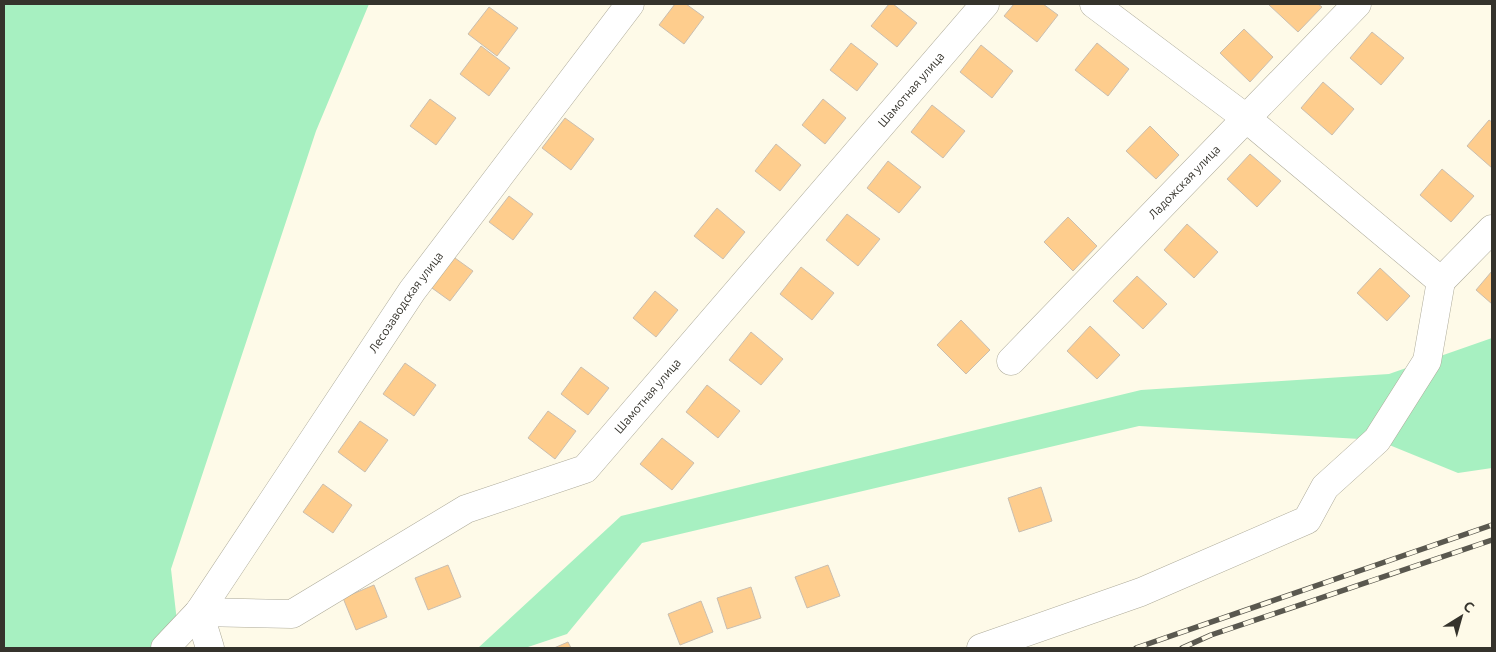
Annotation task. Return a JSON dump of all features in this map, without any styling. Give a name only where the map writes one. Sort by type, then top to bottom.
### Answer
[{"type":"street","name":"Лесозаводская улица","points":[[164,648],[200,612],[412,291],[630,4]]},
{"type":"street","name":"Шамотная улица","points":[[200,612],[292,614],[466,509],[585,469],[985,4]]},
{"type":"street","points":[[1094,4],[1246,118],[1442,282]]},
{"type":"street","name":"Ладожская улица","points":[[1010,361],[1357,4]]},
{"type":"street","points":[[981,648],[1141,592],[1307,520],[1325,487],[1378,440],[1427,361],[1442,282],[1492,229]]},
{"type":"street","points":[[200,612],[210,648]]},
{"type":"green space","points":[[4,4],[369,4],[316,131],[171,569],[180,648],[4,648]]},
{"type":"green space","points":[[1492,338],[1492,468],[1458,473],[1377,440],[1139,426],[642,543],[567,634],[525,648],[478,648],[621,516],[1141,390],[1389,374]]},
{"type":"building","points":[[675,4],[686,4],[704,17],[684,44],[659,25]]},
{"type":"building","points":[[889,4],[893,4],[917,23],[897,47],[871,26]]},
{"type":"building","points":[[1014,4],[1043,4],[1058,15],[1037,42],[1004,16]]},
{"type":"building","points":[[1268,4],[1318,4],[1322,7],[1298,32]]},
{"type":"building","points":[[489,7],[518,28],[497,56],[468,34]]},
{"type":"building","points":[[1244,29],[1273,57],[1250,82],[1220,53]]},
{"type":"building","points":[[1372,32],[1404,58],[1381,85],[1350,58]]},
{"type":"building","points":[[851,43],[878,64],[857,91],[830,70]]},
{"type":"building","points":[[1097,43],[1129,69],[1108,96],[1075,70]]},
{"type":"building","points":[[981,45],[1013,71],[992,98],[960,72]]},
{"type":"building","points":[[481,46],[510,68],[489,96],[460,74]]},
{"type":"building","points":[[1323,82],[1354,109],[1332,135],[1301,108]]},
{"type":"building","points":[[430,99],[456,118],[436,145],[410,126]]},
{"type":"building","points":[[823,99],[846,118],[825,144],[802,125]]},
{"type":"building","points":[[932,105],[965,131],[943,158],[911,132]]},
{"type":"building","points":[[565,118],[594,139],[571,170],[542,148]]},
{"type":"building","points":[[1489,120],[1492,122],[1492,168],[1467,146]]},
{"type":"building","points":[[1150,126],[1179,155],[1156,179],[1126,151]]},
{"type":"building","points":[[776,144],[801,165],[780,191],[755,171]]},
{"type":"building","points":[[1250,154],[1281,181],[1257,207],[1227,179]]},
{"type":"building","points":[[888,161],[921,187],[899,213],[867,188]]},
{"type":"building","points":[[1442,169],[1474,196],[1451,222],[1420,195]]},
{"type":"building","points":[[509,196],[533,214],[513,240],[489,222]]},
{"type":"building","points":[[717,208],[745,232],[723,259],[694,236]]},
{"type":"building","points":[[847,214],[880,239],[858,266],[826,240]]},
{"type":"building","points":[[1068,217],[1097,246],[1073,271],[1044,242]]},
{"type":"building","points":[[1187,224],[1218,252],[1194,278],[1164,250]]},
{"type":"building","points":[[448,253],[473,271],[450,301],[425,283]]},
{"type":"building","points":[[801,267],[834,293],[812,320],[780,294]]},
{"type":"building","points":[[1380,268],[1410,296],[1387,321],[1357,293]]},
{"type":"building","points":[[1492,271],[1492,304],[1476,290]]},
{"type":"building","points":[[1137,276],[1167,304],[1143,329],[1113,301]]},
{"type":"building","points":[[655,291],[678,310],[656,337],[633,318]]},
{"type":"building","points":[[961,320],[990,350],[966,374],[937,345]]},
{"type":"building","points":[[1090,326],[1120,355],[1097,379],[1067,351]]},
{"type":"building","points":[[751,332],[783,359],[761,385],[729,360]]},
{"type":"building","points":[[405,363],[436,385],[414,416],[383,394]]},
{"type":"building","points":[[581,367],[609,388],[588,415],[561,394]]},
{"type":"building","points":[[707,385],[740,411],[718,438],[686,412]]},
{"type":"building","points":[[548,411],[576,431],[555,459],[528,438]]},
{"type":"building","points":[[360,421],[388,440],[365,472],[338,452]]},
{"type":"building","points":[[662,438],[694,463],[672,490],[640,464]]},
{"type":"building","points":[[323,484],[352,505],[333,533],[303,512]]},
{"type":"building","points":[[1041,487],[1052,521],[1019,532],[1008,498]]},
{"type":"building","points":[[448,565],[461,597],[428,610],[415,578]]},
{"type":"building","points":[[828,565],[840,596],[807,608],[795,577]]},
{"type":"building","points":[[374,585],[387,617],[356,630],[343,598]]},
{"type":"building","points":[[751,587],[761,618],[727,629],[717,598]]},
{"type":"building","points":[[701,601],[713,632],[680,645],[668,614]]},
{"type":"building","points":[[568,642],[571,648],[554,648]]},
{"type":"railway","points":[[1136,648],[1492,525]]},
{"type":"railway","points":[[1182,648],[1211,635],[1492,540]]}]
